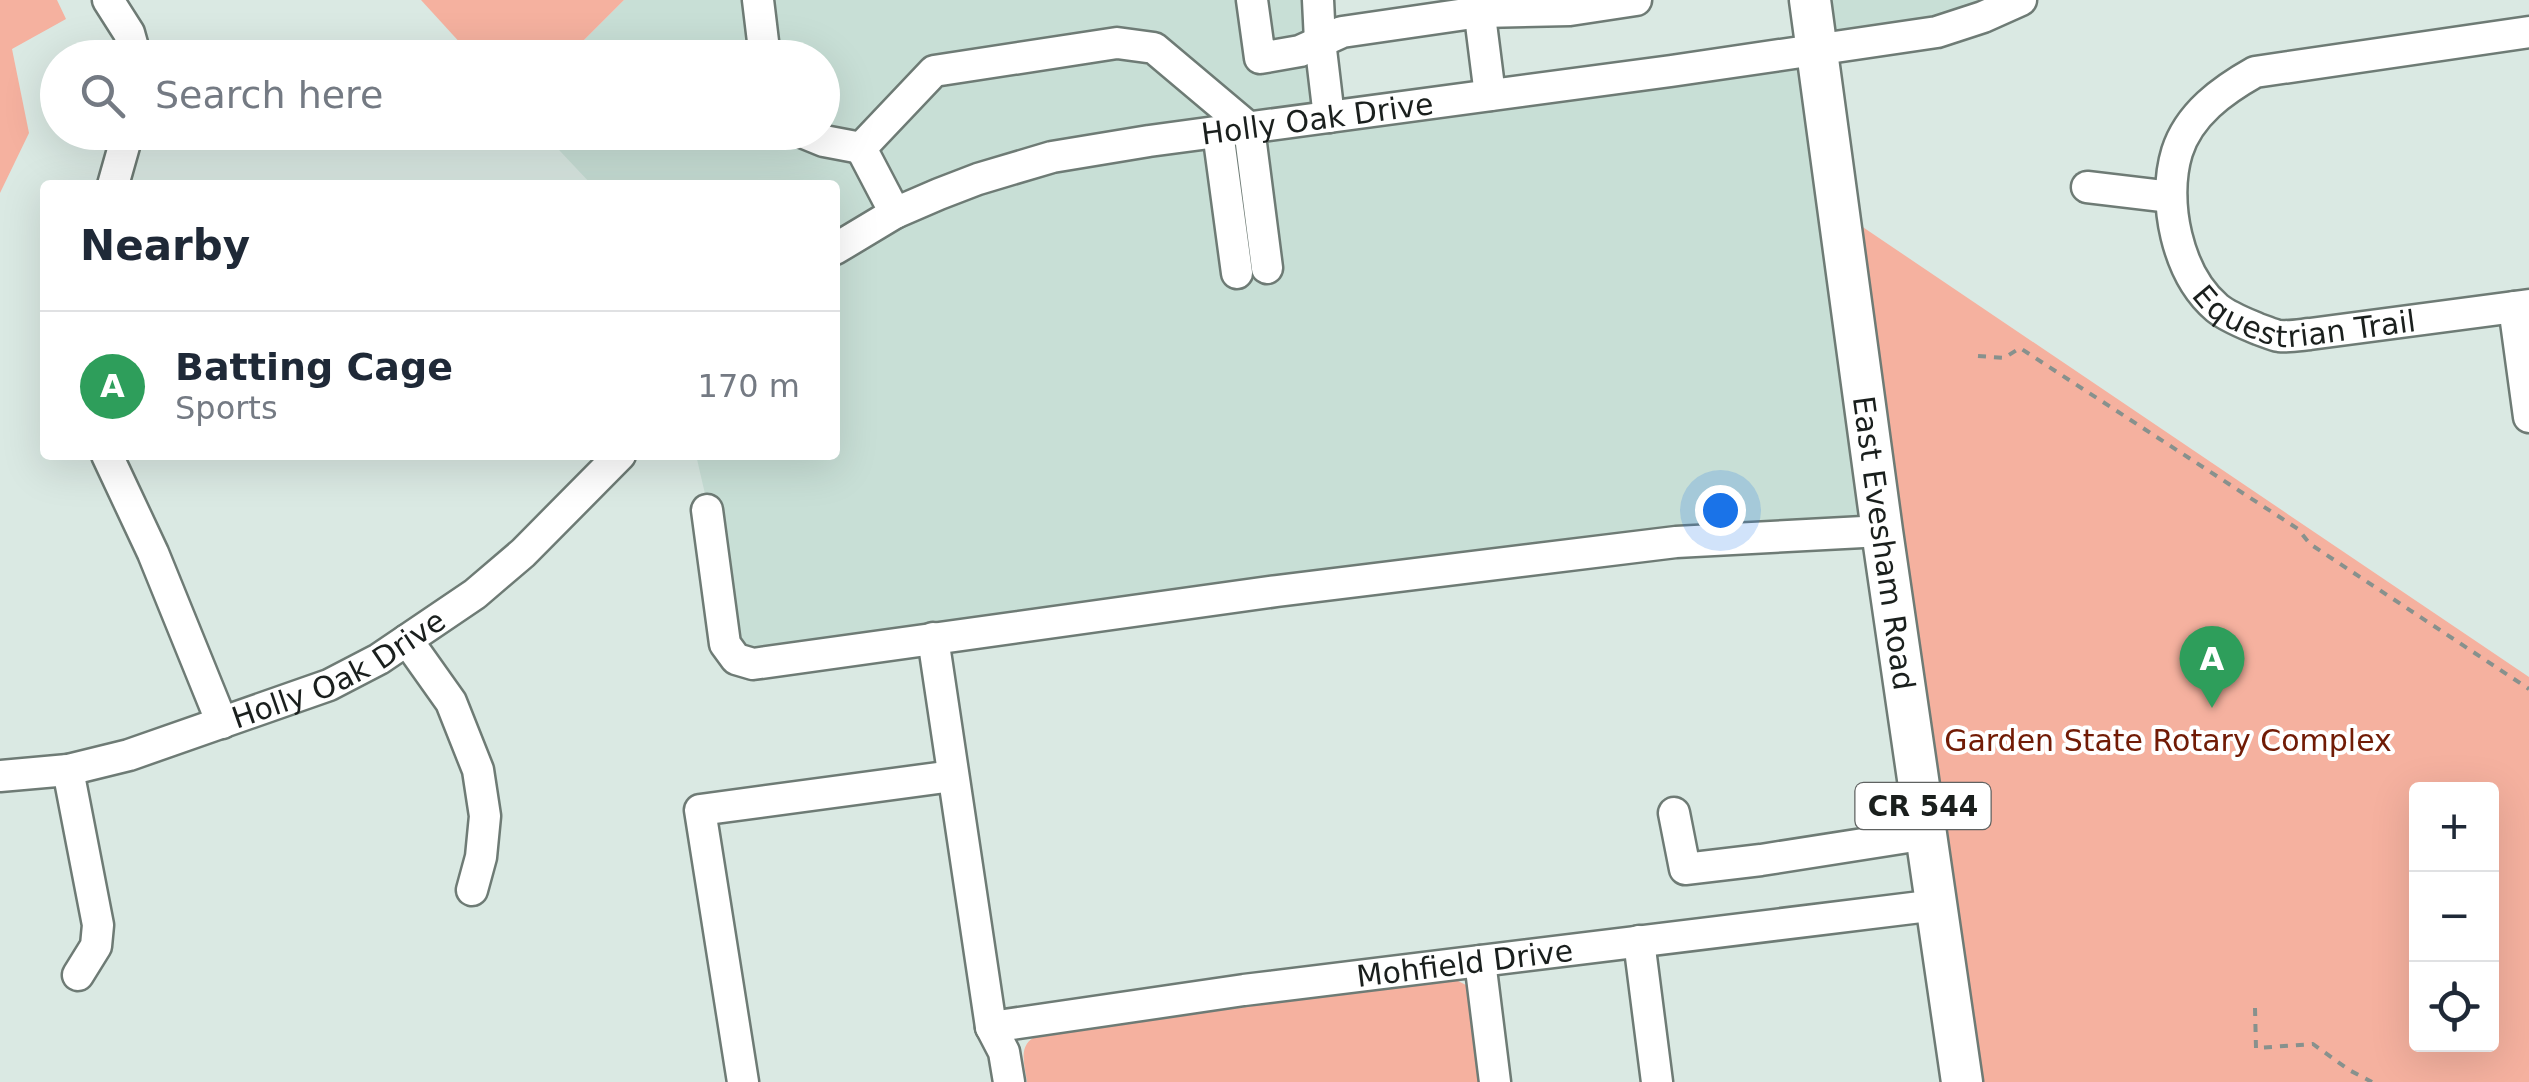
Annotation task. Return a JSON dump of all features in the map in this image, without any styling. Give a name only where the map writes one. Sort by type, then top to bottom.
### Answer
[{"type":"main road","name":"East Evesham Road","points":[[1810,0],[1962,1082]]},
{"type":"main road","points":[[1935,1082],[1928,1020],[1943,948]]},
{"type":"street","points":[[108,0],[131,40]]},
{"type":"street","points":[[758,0],[763,40]]},
{"type":"street","points":[[1252,0],[1260,58],[1300,52],[1342,32],[1479,6],[1636,0]]},
{"type":"street","points":[[1318,0],[1328,117]]},
{"type":"street","name":"Holly Oak Drive","points":[[840,246],[895,214],[978,179],[1094,149],[1937,32],[2021,0]]},
{"type":"street","points":[[1479,6],[1490,95]]},
{"type":"street","name":"Equestrian Trail","points":[[2521,306],[2277,336],[2217,308],[2198,286],[2176,241],[2171,196],[2177,152],[2188,131],[2206,106],[2256,72],[2529,32]]},
{"type":"street","points":[[861,148],[934,71],[1117,43],[1154,48],[1249,128],[1252,270],[1218,132]]},
{"type":"street","points":[[840,143],[861,148]]},
{"type":"street","points":[[861,148],[895,214]]},
{"type":"street","points":[[114,180],[123,150]]},
{"type":"street","points":[[2087,187],[2171,196]]},
{"type":"street","points":[[2521,306],[2529,417]]},
{"type":"street","points":[[109,460],[153,553],[222,722]]},
{"type":"street","name":"Holly Oak Drive","points":[[0,776],[68,770],[129,754],[329,686],[379,659],[475,594],[615,460]]},
{"type":"street","points":[[708,510],[724,641],[738,660],[753,664],[1277,591],[1676,542],[1882,531]]},
{"type":"street","points":[[933,638],[990,1026],[1004,1052],[1008,1082]]},
{"type":"street","points":[[407,640],[451,702],[478,770],[485,816],[472,890]]},
{"type":"street","points":[[68,770],[98,926],[96,946],[78,975]]},
{"type":"street","points":[[743,1082],[700,810],[954,776]]},
{"type":"street","points":[[1674,813],[1685,870],[1927,834]]},
{"type":"street","name":"Mohfield Drive","points":[[990,1026],[1244,990],[1937,905]]},
{"type":"street","points":[[1639,942],[1657,1082]]},
{"type":"street","points":[[1480,961],[1494,1082]]},
{"type":"path","points":[[1978,356],[2004,358],[2020,348],[2298,529],[2310,544],[2529,689]]},
{"type":"path","points":[[2255,1008],[2256,1048],[2314,1044],[2372,1082]]},
{"type":"shaded area","points":[[624,0],[1318,0],[1328,116],[1816,51],[1810,0],[2021,0],[1817,51],[1882,531],[744,662],[697,460],[840,460],[840,180],[587,180],[559,150],[840,150],[840,40],[584,40]]},
{"type":"green space","points":[[0,0],[57,0],[66,19],[12,49],[29,133],[0,193]]},
{"type":"green space","points":[[421,0],[624,0],[584,40],[458,40]]},
{"type":"green space","name":"Garden State Rotary Complex","points":[[1839,211],[2529,677],[2529,1082],[1962,1082]]},
{"type":"green space","points":[[1456,980],[1470,987],[1482,1082],[1027,1082],[1025,1048],[1040,1035]]},
{"type":"place","name":"Batting Cage","points":[[2212,708]]}]
